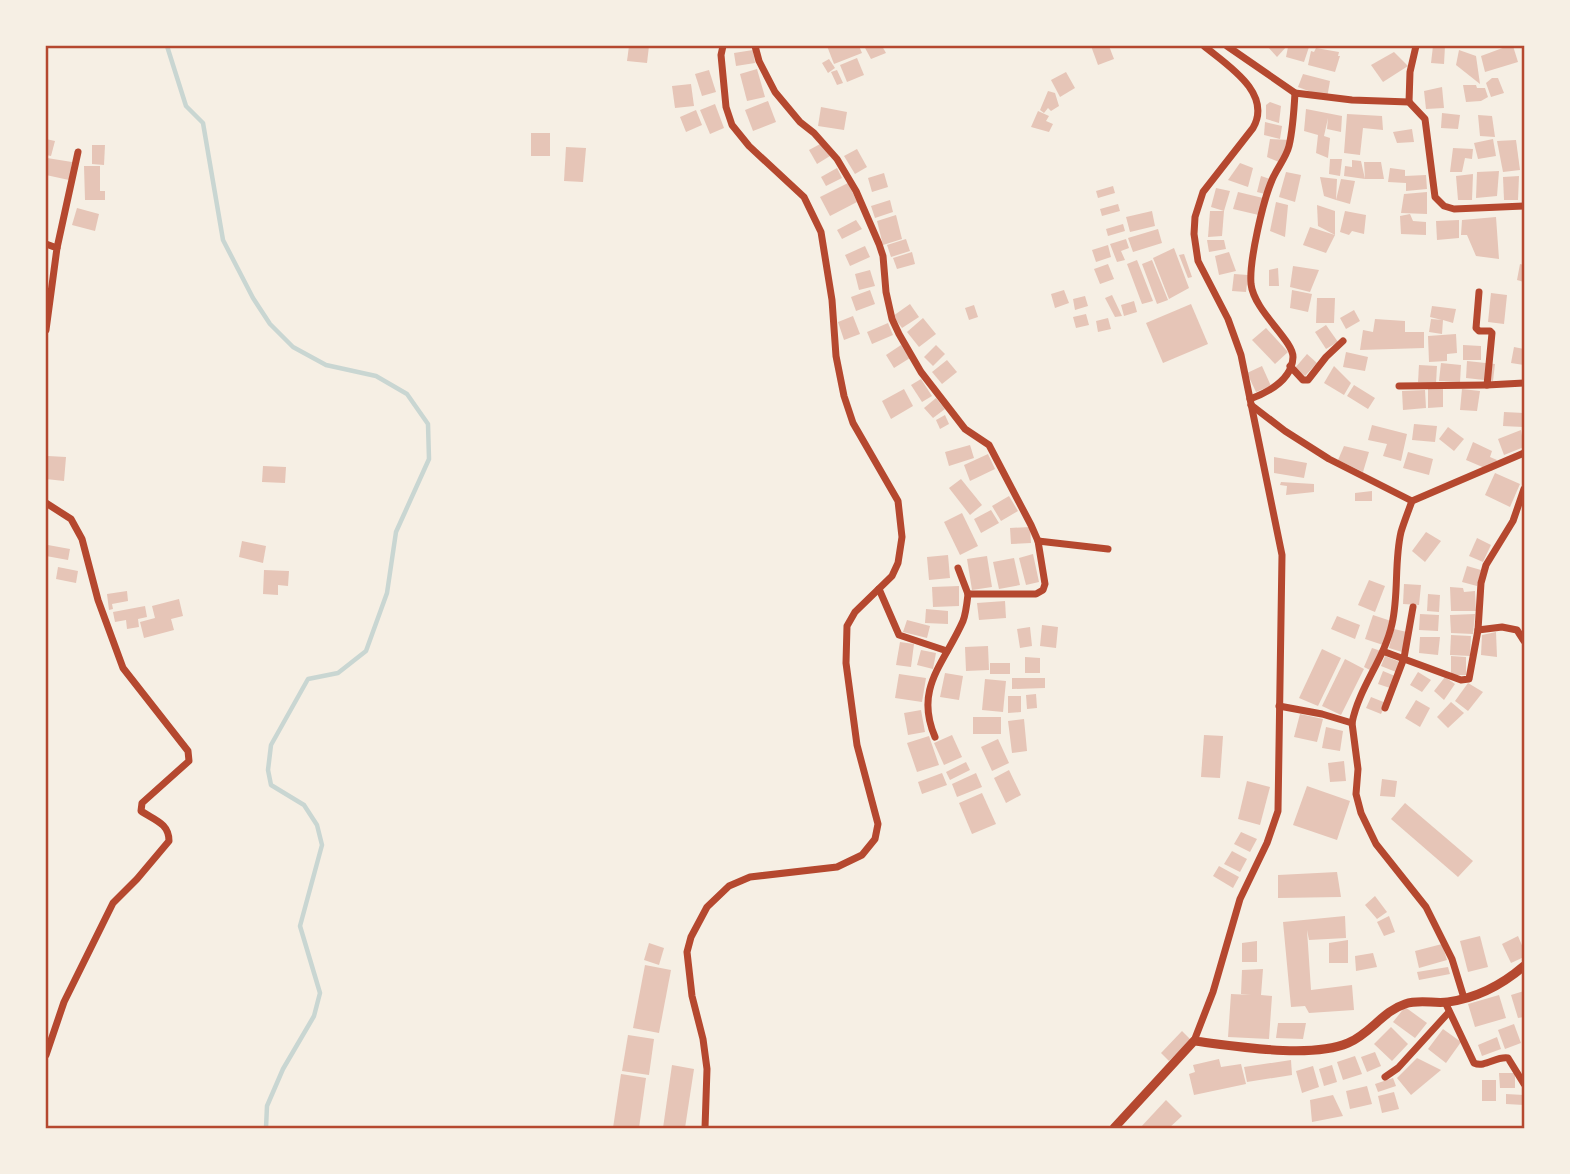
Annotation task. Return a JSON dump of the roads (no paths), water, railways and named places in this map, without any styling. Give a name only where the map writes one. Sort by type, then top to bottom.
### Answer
[{"type":"street","points":[[705,1129],[707,1069],[703,1039],[692,996],[687,952],[707,907],[739,880],[837,867],[862,855],[873,844],[878,824],[857,745],[846,663],[846,638],[850,617],[896,570],[902,537],[898,501],[853,423],[844,396],[836,356],[832,300],[821,232],[804,197],[748,146],[732,125],[725,97],[721,55],[723,46]]},
{"type":"street","points":[[755,46],[759,61],[775,92],[837,159],[856,191],[883,256],[886,292],[892,319],[899,334],[921,372],[965,429],[989,445],[1038,541],[1045,584],[1041,592],[968,594]]},
{"type":"street","points":[[1115,1129],[1194,1041],[1213,992],[1240,898],[1274,828],[1279,789],[1282,555],[1241,355],[1228,319],[1198,261],[1194,234],[1195,216],[1203,192],[1254,128],[1258,103],[1244,81],[1204,46]]},
{"type":"street","points":[[1227,46],[1295,93],[1352,100],[1409,102],[1425,119],[1433,190],[1439,203],[1454,209],[1524,206]]},
{"type":"street","points":[[1409,102],[1410,72],[1416,46]]},
{"type":"street","points":[[1250,402],[1272,390],[1283,379],[1290,366],[1292,350],[1259,307],[1251,285],[1254,255],[1267,198],[1272,181],[1288,149],[1294,119],[1295,93]]},
{"type":"street","points":[[46,330],[57,248],[78,152]]},
{"type":"street","points":[[46,244],[57,248]]},
{"type":"street","points":[[1479,292],[1476,328],[1479,331],[1490,331],[1492,334],[1487,385]]},
{"type":"street","points":[[1290,366],[1303,380],[1308,380],[1343,341]]},
{"type":"street","points":[[1399,386],[1524,383]]},
{"type":"street","points":[[1250,402],[1285,431],[1329,459],[1412,501]]},
{"type":"street","points":[[1464,999],[1451,959],[1426,907],[1376,844],[1361,813],[1356,794],[1358,769],[1352,723],[1366,684],[1385,652],[1393,621],[1401,534],[1412,501],[1524,453]]},
{"type":"street","points":[[1385,652],[1461,680],[1471,676],[1478,631],[1481,583],[1486,565],[1513,521],[1524,489]]},
{"type":"street","points":[[46,1055],[64,1002],[113,903],[169,841],[169,835],[161,823],[141,811],[142,803],[190,758],[188,751],[123,668],[97,600],[82,539],[71,519],[47,505]]},
{"type":"street","points":[[1038,541],[1108,549]]},
{"type":"street","points":[[934,737],[926,714],[928,690],[964,618],[968,594],[958,568]]},
{"type":"street","points":[[879,589],[896,632],[947,651]]},
{"type":"street","points":[[1385,708],[1404,658],[1412,607]]},
{"type":"street","points":[[1478,631],[1502,627],[1517,629],[1524,640]]},
{"type":"street","points":[[1279,706],[1352,723]]},
{"type":"street","points":[[1385,1077],[1398,1068],[1447,1007],[1494,987],[1523,969]]},
{"type":"street","points":[[1194,1041],[1265,1049],[1335,1046],[1355,1040],[1401,1005],[1418,1001],[1447,1007]]},
{"type":"street","points":[[1447,1007],[1474,1063],[1480,1065],[1502,1057],[1508,1058],[1524,1084]]},
{"type":"waterway","points":[[167,46],[186,106],[203,123],[223,240],[253,298],[270,324],[293,347],[326,365],[376,376],[407,394],[428,424],[429,459],[396,532],[387,593],[366,651],[338,673],[308,679],[271,745],[268,770],[271,785],[304,805],[317,825],[322,845],[300,926],[320,993],[314,1016],[283,1069],[267,1106],[266,1128]]}]
